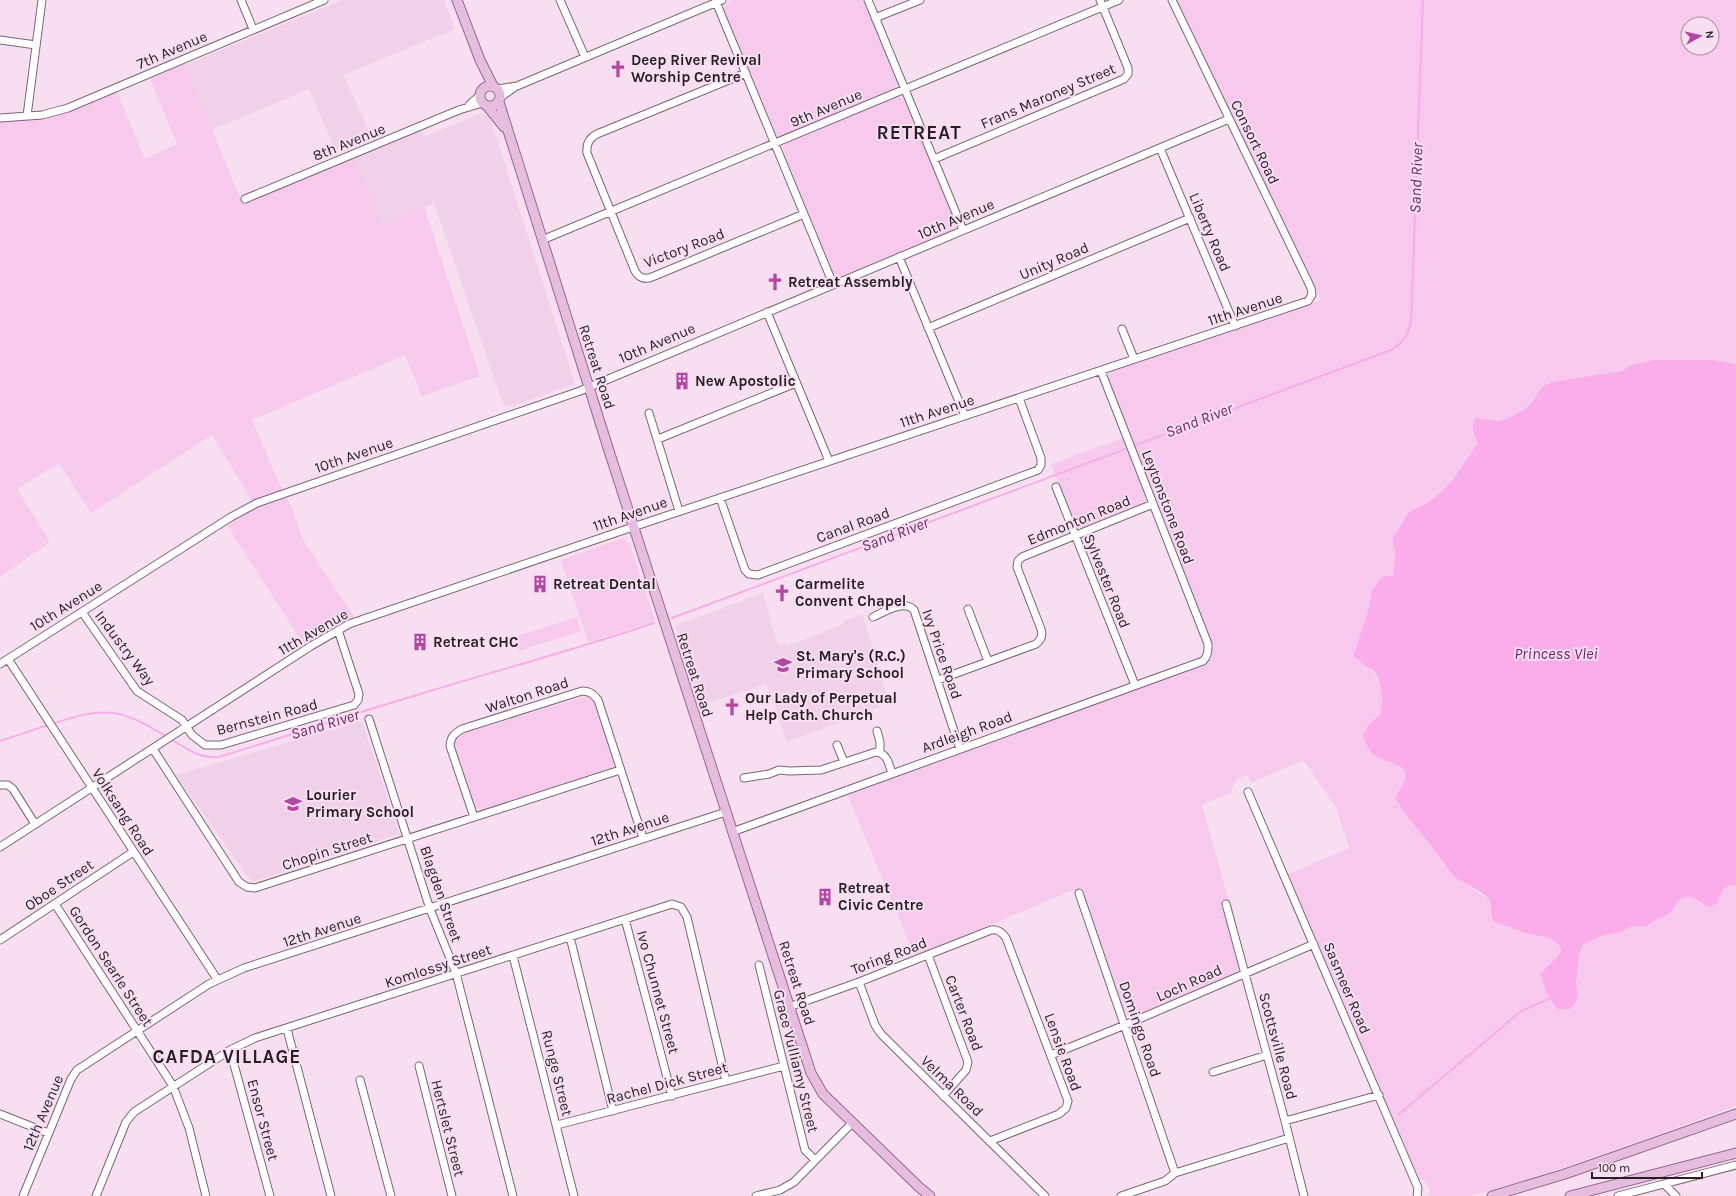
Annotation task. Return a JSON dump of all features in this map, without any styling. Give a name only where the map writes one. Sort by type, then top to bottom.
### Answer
[{"type":"main road","name":"Retreat Road","points":[[457,0],[480,60],[498,94],[509,135],[588,387],[811,1074],[823,1094],[930,1196]]},
{"type":"main road","name":"Retreat Road","points":[[480,60],[483,98],[509,135]]},
{"type":"main road","points":[[489,86],[498,94],[494,106],[483,98],[489,86]]},
{"type":"main road","points":[[1492,1196],[1564,1174],[1736,1114]]},
{"type":"main road","points":[[1570,1196],[1736,1153]]},
{"type":"main road","name":"Retreat Road","points":[[919,1187],[926,1196]]},
{"type":"street","points":[[27,116],[42,0]]},
{"type":"street","points":[[241,0],[253,30]]},
{"type":"street","name":"7th Avenue","points":[[0,118],[48,114],[68,108],[324,0]]},
{"type":"street","points":[[560,0],[585,57]]},
{"type":"street","points":[[868,0],[963,230]]},
{"type":"street","points":[[875,18],[920,0]]},
{"type":"street","name":"9th Avenue","points":[[542,240],[775,144],[1101,4],[1119,0]]},
{"type":"street","name":"Consort Road","points":[[1172,0],[1311,288],[1311,297]]},
{"type":"street","points":[[498,94],[719,1],[746,73],[833,284]]},
{"type":"street","name":"Frans Maroney Street","points":[[934,159],[1124,79],[1129,71],[1127,64],[1101,4]]},
{"type":"street","points":[[0,40],[36,45]]},
{"type":"street","points":[[611,212],[587,153],[587,144],[591,138],[597,134],[746,73]]},
{"type":"street","name":"8th Avenue","points":[[245,199],[464,108],[483,98]]},
{"type":"street","name":"10th Avenue","points":[[0,664],[231,517],[257,503],[580,391],[1229,119]]},
{"type":"street","name":"Liberty Road","points":[[1160,148],[1235,326]]},
{"type":"street","name":"Victory Road","points":[[611,212],[635,271],[639,276],[645,279],[804,214]]},
{"type":"street","name":"Unity Road","points":[[928,328],[1190,218]]},
{"type":"street","points":[[899,257],[965,416]]},
{"type":"street","name":"11th Avenue","points":[[0,847],[311,646],[338,630],[359,620],[634,526],[1306,302],[1311,297]]},
{"type":"street","points":[[767,312],[829,461]]},
{"type":"street","points":[[1122,329],[1134,359]]},
{"type":"street","name":"Leytonstone Road","points":[[1101,371],[1208,644],[1208,654]]},
{"type":"street","points":[[658,439],[796,383]]},
{"type":"street","name":"Canal Road","points":[[720,498],[745,570],[749,574],[755,575],[1036,471],[1041,465],[1041,458],[1019,398]]},
{"type":"street","points":[[649,413],[679,511]]},
{"type":"street","name":"Sylvester Road","points":[[1056,487],[1135,685]]},
{"type":"street","name":"Edmonton Road","points":[[938,680],[1036,644],[1041,638],[1041,629],[1018,570],[1018,561],[1024,556],[1152,504]]},
{"type":"street","name":"Ivy Price Road","points":[[872,617],[904,605],[912,607],[916,612],[960,749]]},
{"type":"street","points":[[968,609],[988,661]]},
{"type":"street","name":"Industry Way","points":[[82,612],[137,690],[149,700],[182,720],[183,728]]},
{"type":"street","name":"Bernstein Road","points":[[183,728],[205,745],[221,745],[354,705],[358,700],[359,694],[338,630]]},
{"type":"street","name":"Ardleigh Road","points":[[732,832],[1202,661],[1208,654]]},
{"type":"street","name":"Volksang Road","points":[[8,659],[217,979]]},
{"type":"street","name":"Walton Road","points":[[474,817],[450,746],[450,739],[453,734],[462,729],[582,691],[588,691],[594,694],[598,700],[643,838]]},
{"type":"street","name":"Blagden Street","points":[[369,719],[430,909],[456,973],[513,1196]]},
{"type":"street","points":[[877,731],[880,742],[880,752],[886,758],[892,774]]},
{"type":"street","points":[[837,745],[844,762]]},
{"type":"street","name":"Chopin Street","points":[[153,749],[234,875],[239,882],[247,888],[259,887],[620,770]]},
{"type":"street","points":[[744,778],[769,774],[779,770],[789,772],[821,770],[880,752]]},
{"type":"street","points":[[0,785],[8,785],[13,789],[35,824]]},
{"type":"street","name":"Sasmeer Road","points":[[1248,792],[1418,1188],[1417,1196]]},
{"type":"street","name":"12th Avenue","points":[[23,1196],[74,1073],[84,1064],[217,979],[244,968],[726,812]]},
{"type":"street","name":"Oboe Street","points":[[0,940],[133,852]]},
{"type":"street","name":"Domingo Road","points":[[1079,893],[1175,1173]]},
{"type":"street","name":"Gordon Searle Street","points":[[55,904],[173,1086],[189,1128],[206,1196]]},
{"type":"street","name":"Komlossy Street","points":[[96,1196],[126,1122],[134,1112],[230,1050],[255,1038],[287,1029],[672,904],[678,905],[683,909],[687,917],[726,1081]]},
{"type":"street","name":"Scottsville Road","points":[[1226,904],[1304,1196]]},
{"type":"street","name":"Ivo Chunnet Street","points":[[625,919],[672,1096]]},
{"type":"street","name":"Toring Road","points":[[789,1007],[859,982],[991,930],[997,930]]},
{"type":"street","name":"Lensie Road","points":[[990,1141],[1059,1114],[1066,1108],[1068,1101],[1006,938],[997,930]]},
{"type":"street","points":[[570,936],[612,1111]]},
{"type":"street","name":"Loch Road","points":[[1051,1055],[1314,944]]},
{"type":"street","name":"Carter Road","points":[[928,955],[968,1062],[966,1070],[943,1096]]},
{"type":"street","name":"Runge Street","points":[[513,956],[574,1196]]},
{"type":"street","name":"Grace Vulliamy Street","points":[[759,965],[805,1150],[815,1160]]},
{"type":"street","name":"Velma Road","points":[[859,982],[878,1030],[943,1096],[1046,1196]]},
{"type":"street","points":[[287,1029],[331,1196]]},
{"type":"street","name":"Ensor Street","points":[[230,1050],[270,1196]]},
{"type":"street","points":[[1213,1072],[1267,1055]]},
{"type":"street","name":"Hertslet Street","points":[[419,1066],[452,1196]]},
{"type":"street","name":"Rachel Dick Street","points":[[557,1125],[784,1066]]},
{"type":"street","points":[[360,1080],[391,1196]]},
{"type":"street","points":[[1285,1121],[1379,1095]]},
{"type":"street","points":[[0,1114],[48,1133]]},
{"type":"street","points":[[756,1196],[780,1190],[801,1176],[853,1122]]},
{"type":"street","points":[[1120,1196],[1160,1183],[1175,1173],[1289,1138]]},
{"type":"street","points":[[1618,1196],[1736,1165]]},
{"type":"street","points":[[1664,1184],[1676,1196]]},
{"type":"shaded area","points":[[343,0],[444,0],[455,29],[343,75],[371,135],[335,150],[309,89],[212,130],[185,65]]},
{"type":"shaded area","points":[[731,0],[865,0],[897,79],[897,86],[891,91],[785,136],[779,136],[773,132],[724,13],[724,6]]},
{"type":"shaded area","points":[[1176,0],[1736,0],[1736,364],[1712,360],[1655,360],[1632,365],[1622,371],[1581,378],[1534,397],[1528,407],[1507,419],[1497,421],[1476,418],[1472,431],[1478,443],[1454,478],[1429,502],[1409,512],[1393,538],[1393,547],[1396,552],[1394,575],[1372,591],[1369,608],[1353,657],[1368,666],[1374,673],[1378,680],[1382,697],[1380,715],[1369,724],[1363,736],[1372,752],[1401,766],[1405,771],[1406,776],[1403,785],[1395,796],[1412,823],[1453,875],[1488,899],[1490,914],[1493,921],[1528,934],[1547,937],[1560,947],[1558,956],[1540,974],[1546,991],[1554,1004],[1578,995],[1576,984],[1579,954],[1583,945],[1601,936],[1621,932],[1632,926],[1647,926],[1671,912],[1679,900],[1688,896],[1696,899],[1701,904],[1720,898],[1722,890],[1729,885],[1736,885],[1736,1106],[1566,1167],[1496,1189],[1469,1196],[1426,1196],[1431,1194],[1426,1181],[1419,1180],[1288,874],[1349,848],[1336,807],[1303,760],[1251,783],[1247,775],[1237,779],[1231,792],[1202,805],[1229,902],[1222,904],[1238,965],[1237,971],[1233,974],[1136,1015],[1128,1015],[1123,1010],[1081,887],[915,956],[847,794],[1199,665],[1205,662],[1212,653],[1212,646],[1108,380],[1108,376],[1113,370],[1321,300]]},
{"type":"shaded area","points":[[184,62],[243,205],[355,158],[382,224],[424,207],[480,376],[422,396],[405,355],[252,420],[283,492],[291,506],[302,538],[354,617],[304,645],[227,525],[256,507],[212,435],[91,513],[59,463],[17,489],[50,542],[0,577],[0,121],[42,116],[116,90],[145,159],[177,144],[149,76]]},
{"type":"shaded area","points":[[894,97],[900,97],[906,101],[956,222],[955,227],[951,231],[843,276],[837,276],[832,272],[783,154],[783,147],[787,142]]},
{"type":"shaded area","points":[[481,113],[489,116],[496,136],[575,384],[509,407],[503,404],[434,203],[382,225],[355,158],[421,130],[424,137]]},
{"type":"shaded area","points":[[1123,438],[1145,494],[1145,501],[1142,505],[1084,528],[1079,528],[1074,524],[1051,464]]},
{"type":"shaded area","points":[[623,538],[630,545],[655,621],[588,642],[561,560]]},
{"type":"shaded area","name":"St. Mary's (R.C.) Primary School","points":[[763,593],[778,645],[786,643],[787,646],[844,624],[844,621],[862,614],[889,703],[787,742],[766,684],[701,705],[675,626]]},
{"type":"shaded area","points":[[577,617],[581,631],[518,651],[514,637]]},
{"type":"shaded area","points":[[590,695],[594,699],[613,760],[613,767],[481,810],[475,807],[453,742],[458,735]]},
{"type":"shaded area","name":"Lourier Primary School","points":[[362,721],[399,834],[252,882],[176,775]]},
{"type":"water","name":"Princess Vlei","points":[[1655,360],[1712,360],[1736,364],[1736,885],[1727,886],[1723,890],[1717,903],[1710,907],[1688,896],[1679,900],[1671,912],[1647,926],[1632,926],[1621,932],[1601,936],[1583,945],[1579,954],[1576,984],[1578,995],[1575,1003],[1570,1009],[1557,1009],[1546,991],[1540,974],[1558,956],[1561,950],[1559,945],[1547,937],[1528,934],[1493,921],[1489,900],[1478,890],[1452,874],[1410,820],[1395,797],[1403,785],[1406,776],[1405,770],[1400,766],[1379,758],[1372,753],[1363,736],[1369,724],[1380,715],[1382,698],[1379,680],[1374,671],[1353,657],[1369,608],[1372,591],[1379,580],[1385,576],[1393,576],[1396,552],[1393,547],[1393,538],[1409,512],[1429,502],[1454,478],[1478,443],[1473,430],[1473,424],[1476,418],[1497,421],[1507,419],[1528,407],[1543,386],[1553,382],[1622,371],[1632,365]]},
{"type":"waterway","name":"Sand River","points":[[672,618],[1391,350],[1399,344],[1407,335],[1411,322],[1423,0]]},
{"type":"waterway","name":"Sand River","points":[[170,739],[199,755],[218,757],[389,703],[654,623]]},
{"type":"waterway","name":"Sand River","points":[[52,724],[86,714],[112,713],[124,715],[137,720],[167,737]]},
{"type":"waterway","name":"Sand River","points":[[0,741],[48,725]]},
{"type":"waterway","points":[[1398,1115],[1520,1012],[1550,998]]},
{"type":"place","name":"Deep River Revival Worship Centre","points":[[618,69]]},
{"type":"place","name":"Retreat Assembly","points":[[775,282]]},
{"type":"place","name":"New Apostolic","points":[[682,381]]},
{"type":"place","name":"Retreat Dental","points":[[540,584]]},
{"type":"place","name":"Carmelite Convent Chapel","points":[[782,593]]},
{"type":"place","name":"Retreat CHC","points":[[420,642]]},
{"type":"place","name":"St. Mary's (R.C.) Primary School","points":[[783,665]]},
{"type":"place","name":"Our Lady of Perpetual Help Cath. Church","points":[[732,707]]},
{"type":"place","name":"Lourier Primary School","points":[[293,804]]},
{"type":"place","name":"Retreat Civic Centre","points":[[825,897]]},
{"type":"district","name":"RETREAT","points":[[919,133]]},
{"type":"district","name":"CAFDA VILLAGE","points":[[227,1057]]}]
